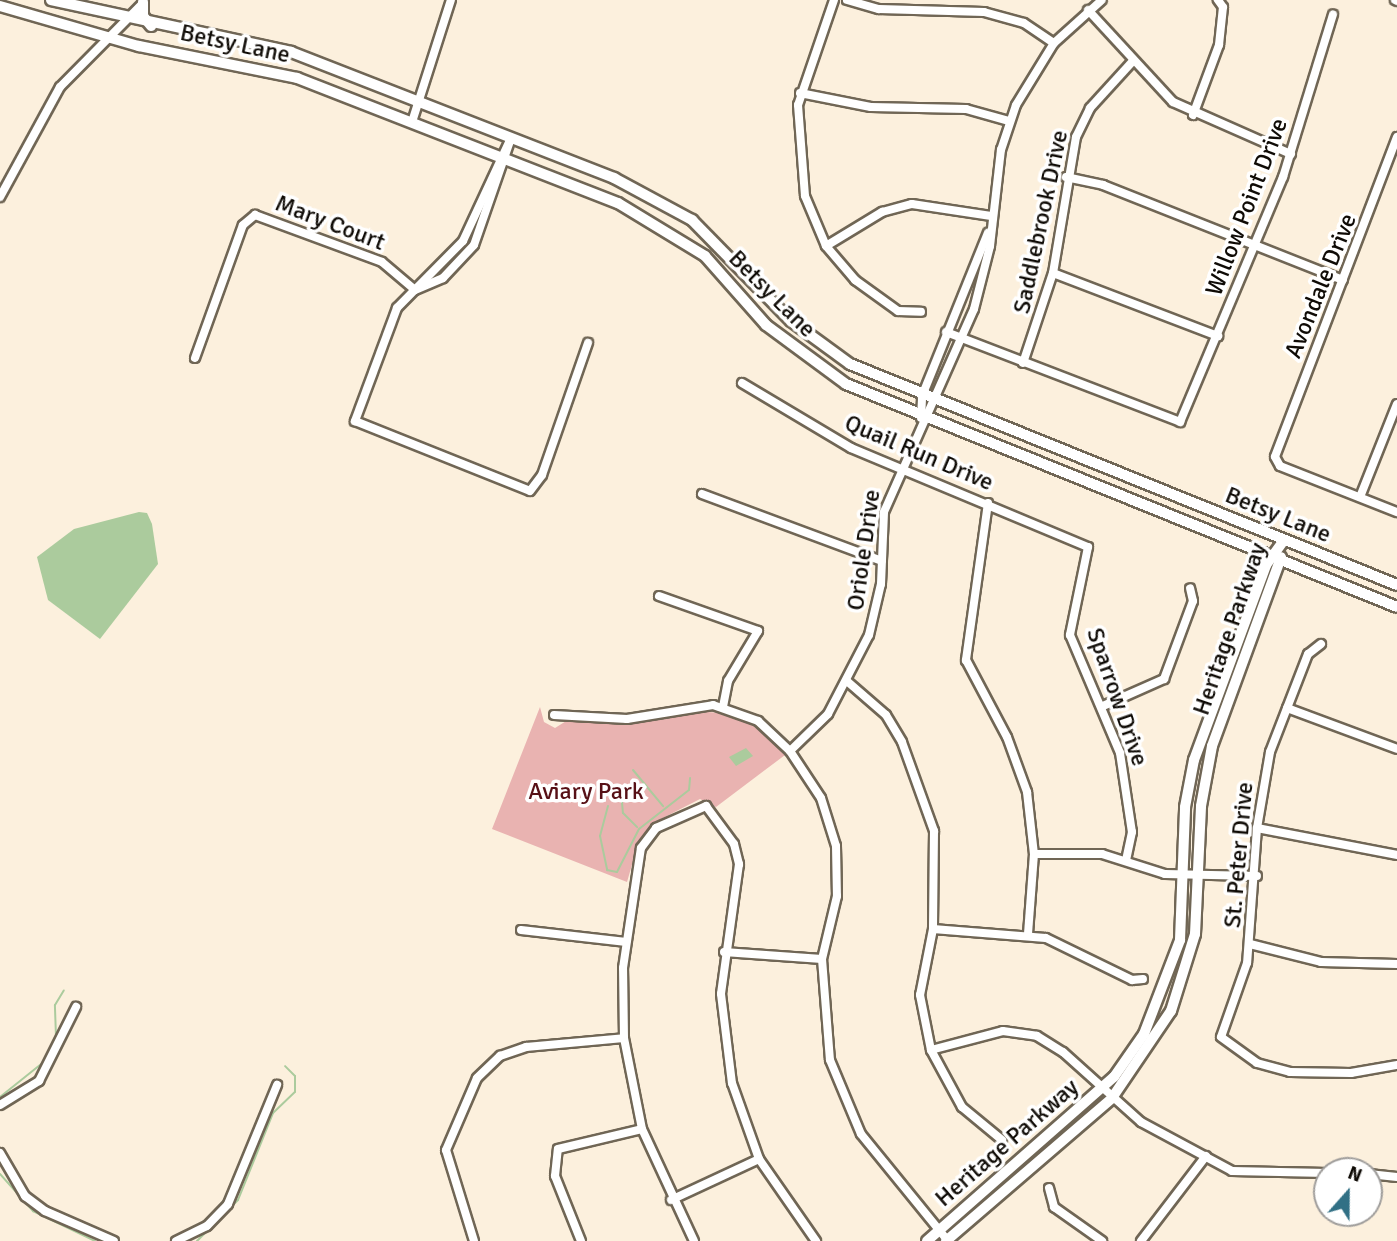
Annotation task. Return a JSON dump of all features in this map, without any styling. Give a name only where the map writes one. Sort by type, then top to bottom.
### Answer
[{"type":"main road","name":"Betsy Lane","points":[[51,0],[127,21],[274,47],[511,138],[663,202],[729,251],[819,344],[922,396],[1397,585]]},
{"type":"main road","points":[[144,1],[142,16],[152,26]]},
{"type":"main road","name":"Betsy Lane","points":[[0,6],[110,39],[268,69],[618,203],[679,236],[766,325],[821,369],[921,418],[1397,607]]},
{"type":"main road","points":[[268,69],[274,47]]},
{"type":"main road","name":"Heritage Parkway","points":[[947,1241],[1112,1098],[1156,1039],[1182,982],[1202,875],[1201,806],[1212,746],[1284,540]]},
{"type":"main road","name":"Heritage Parkway","points":[[927,1241],[1102,1088],[1158,1003],[1180,940],[1186,875],[1185,807],[1194,760],[1277,559]]},
{"type":"street","points":[[412,122],[451,0]]},
{"type":"street","points":[[834,0],[800,93],[802,179],[826,246],[876,297],[910,315],[921,312]]},
{"type":"street","points":[[847,0],[879,9],[991,14],[1024,23],[1054,43]]},
{"type":"street","name":"Oriole Drive","points":[[790,751],[823,722],[848,682],[874,620],[882,561],[884,512],[898,467],[921,418],[937,402],[986,267],[988,233],[1009,121],[1054,43],[1102,0]]},
{"type":"street","points":[[1193,115],[1219,45],[1223,7],[1218,0]]},
{"type":"street","points":[[0,197],[60,88],[144,1]]},
{"type":"street","points":[[1088,10],[1132,62],[1193,115],[1290,154]]},
{"type":"street","name":"Willow Point Drive","points":[[1023,363],[1172,422],[1180,422],[1188,411],[1290,154],[1333,14]]},
{"type":"street","name":"Saddlebrook Drive","points":[[1023,363],[1053,273],[1066,177],[1090,108],[1132,62]]},
{"type":"street","points":[[800,93],[871,107],[966,109],[1009,121]]},
{"type":"street","name":"Avondale Drive","points":[[1360,497],[1280,466],[1278,447],[1397,137]]},
{"type":"street","points":[[511,138],[459,247],[397,308],[355,421],[521,490],[536,486],[588,343]]},
{"type":"street","points":[[415,290],[443,278],[468,254],[494,199],[503,158]]},
{"type":"street","points":[[1066,177],[1095,182],[1343,280]]},
{"type":"street","points":[[483,195],[494,199]]},
{"type":"street","points":[[826,246],[882,212],[912,204],[991,216]]},
{"type":"street","name":"Mary Court","points":[[195,358],[243,225],[255,215],[382,262],[415,290]]},
{"type":"street","name":"Oriole Drive","points":[[921,418],[922,396],[988,233]]},
{"type":"street","points":[[459,247],[468,254]]},
{"type":"street","points":[[1053,273],[1218,335]]},
{"type":"street","points":[[946,332],[1023,363]]},
{"type":"street","name":"Quail Run Drive","points":[[742,383],[807,425],[898,467],[1088,547]]},
{"type":"street","points":[[1396,408],[1360,497],[1397,512]]},
{"type":"street","points":[[702,494],[882,561]]},
{"type":"street","points":[[988,503],[966,660],[1027,792],[1034,854],[1028,934]]},
{"type":"street","name":"Sparrow Drive","points":[[1088,547],[1070,635],[1103,706],[1130,803],[1126,860]]},
{"type":"street","points":[[1103,706],[1164,679],[1194,601],[1190,588]]},
{"type":"street","points":[[659,596],[758,631],[728,681],[723,707]]},
{"type":"street","name":"St. Peter Drive","points":[[1321,644],[1308,654],[1270,752],[1256,828],[1257,876],[1250,944],[1221,1037],[1257,1063],[1290,1072],[1351,1073],[1397,1065]]},
{"type":"street","points":[[848,682],[886,715],[920,784],[934,831],[933,929],[920,995],[931,1050],[962,1107],[1002,1140]]},
{"type":"street","points":[[554,715],[627,719],[694,705],[723,707],[766,726],[790,751],[821,798],[836,846],[836,896],[822,959],[822,1019],[842,1099],[887,1170],[947,1241]]},
{"type":"street","points":[[1287,708],[1397,749]]},
{"type":"street","points":[[694,1241],[671,1200],[642,1129],[624,1038],[626,942],[641,848],[656,828],[706,806],[734,844],[739,864],[724,952],[726,1054],[759,1159],[816,1241]]},
{"type":"street","points":[[1256,828],[1397,855]]},
{"type":"street","points":[[1034,854],[1126,860],[1143,869],[1186,875],[1257,876]]},
{"type":"street","points":[[933,929],[966,936],[1028,934],[1073,946],[1132,980],[1143,979]]},
{"type":"street","points":[[522,930],[626,942]]},
{"type":"street","points":[[1250,944],[1321,962],[1397,964]]},
{"type":"street","points":[[724,952],[822,959]]},
{"type":"street","points":[[0,1105],[39,1081],[76,1007]]},
{"type":"street","points":[[931,1050],[1003,1031],[1037,1036],[1141,1122],[1206,1156],[1258,1176],[1313,1174]]},
{"type":"street","points":[[474,1241],[446,1150],[477,1078],[500,1056],[526,1047],[624,1038]]},
{"type":"street","points":[[176,1241],[207,1226],[228,1204],[277,1085]]},
{"type":"street","points":[[582,1241],[555,1176],[558,1149],[642,1129]]},
{"type":"street","points":[[0,1153],[25,1196],[45,1211],[114,1241]]},
{"type":"street","points":[[1141,1241],[1206,1156]]},
{"type":"street","points":[[671,1200],[759,1159]]},
{"type":"street","points":[[1049,1188],[1054,1207],[1102,1241]]},
{"type":"green space","name":"Aviary Park","points":[[540,707],[544,722],[555,728],[571,718],[624,725],[693,711],[722,713],[756,726],[785,755],[716,807],[700,799],[657,821],[638,844],[627,882],[492,829]]},
{"type":"shaded area","points":[[139,512],[147,513],[152,524],[158,564],[100,639],[48,600],[37,557],[74,529]]},
{"type":"shaded area","points":[[746,748],[753,756],[736,766],[729,757]]},
{"type":"waterway","points":[[633,770],[663,806]]},
{"type":"waterway","points":[[608,806],[600,836],[607,870],[617,872],[639,829],[689,790],[690,778]]},
{"type":"waterway","points":[[621,791],[623,813],[637,827]]},
{"type":"waterway","points":[[56,1037],[55,1005],[64,990]]},
{"type":"waterway","points":[[0,1097],[45,1061]]},
{"type":"waterway","points":[[197,1241],[238,1200],[273,1113],[295,1092],[295,1076],[285,1066]]},
{"type":"waterway","points":[[0,1174],[33,1211],[95,1241]]}]
